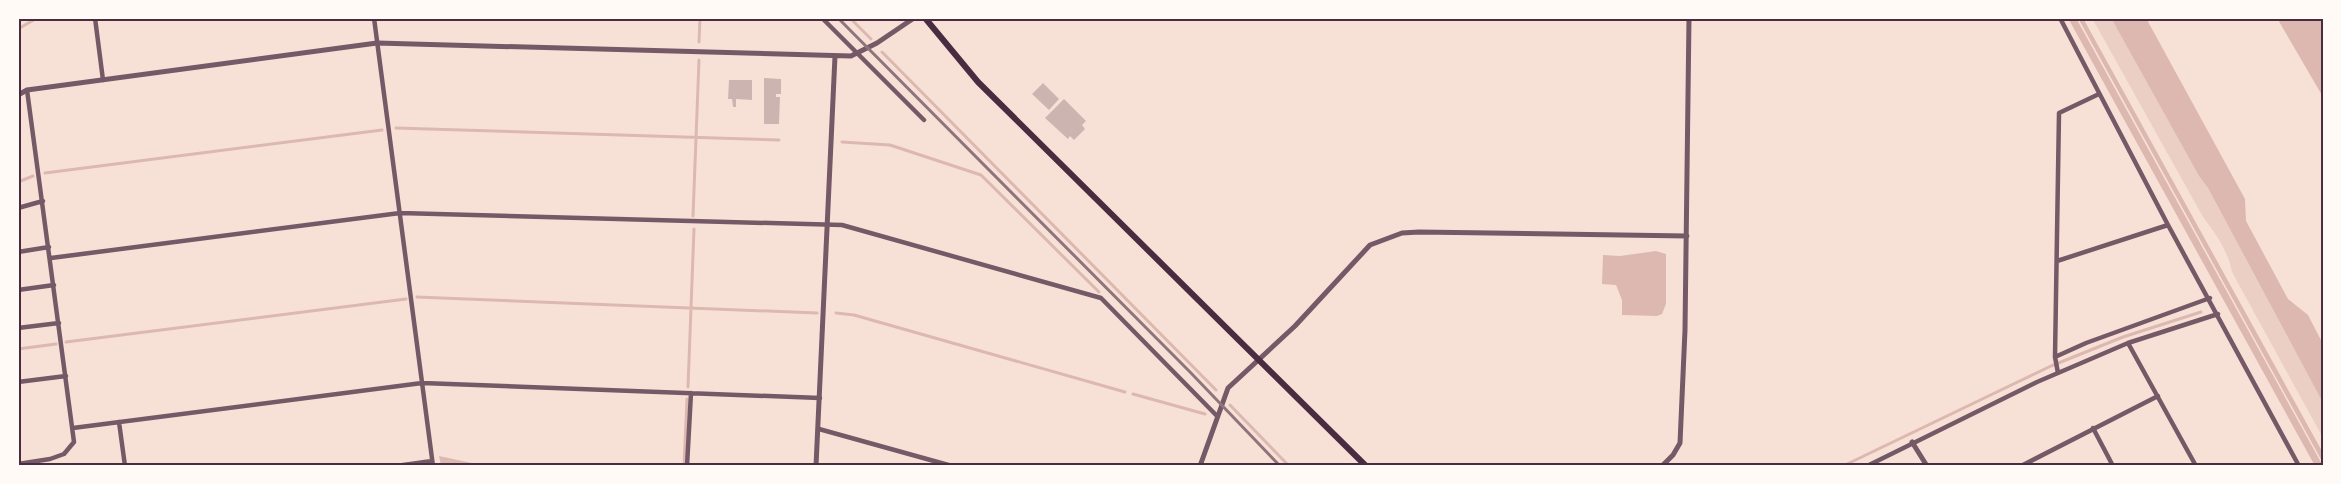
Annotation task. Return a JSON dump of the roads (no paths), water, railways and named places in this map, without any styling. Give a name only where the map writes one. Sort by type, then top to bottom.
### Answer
[{"type":"main road","points":[[925,18],[978,82],[1366,466]]},
{"type":"street","points":[[95,18],[103,80]]},
{"type":"street","points":[[374,18],[432,464],[396,466]]},
{"type":"street","points":[[822,18],[924,120]]},
{"type":"street","points":[[18,95],[27,90],[377,42],[835,56],[858,54],[914,18]]},
{"type":"street","points":[[1662,466],[1673,455],[1680,443],[1686,330],[1689,18]]},
{"type":"street","points":[[2060,18],[2098,94],[2210,298],[2297,465]]},
{"type":"street","points":[[816,466],[835,56]]},
{"type":"street","points":[[18,464],[50,459],[64,454],[74,442],[27,90]]},
{"type":"street","points":[[2057,370],[2059,113],[2098,94]]},
{"type":"street","points":[[18,208],[43,201]]},
{"type":"street","points":[[51,258],[400,213],[842,225],[1101,298],[1217,416]]},
{"type":"street","points":[[2057,261],[2168,225]]},
{"type":"street","points":[[1200,466],[1228,388],[1295,326],[1370,244],[1402,233],[1419,231],[1687,236]]},
{"type":"street","points":[[18,252],[49,247]]},
{"type":"street","points":[[18,290],[54,285]]},
{"type":"street","points":[[2056,359],[2086,343],[2210,298]]},
{"type":"street","points":[[1867,466],[2057,370],[2128,343],[2218,314]]},
{"type":"street","points":[[18,327],[59,323]]},
{"type":"street","points":[[2128,343],[2196,466]]},
{"type":"street","points":[[18,382],[66,376]]},
{"type":"street","points":[[73,428],[422,383],[820,398]]},
{"type":"street","points":[[687,466],[691,393]]},
{"type":"street","points":[[2021,466],[2158,396]]},
{"type":"street","points":[[119,422],[124,466]]},
{"type":"street","points":[[2093,428],[2114,466]]},
{"type":"street","points":[[819,429],[952,466]]},
{"type":"street","points":[[1912,442],[1927,466]]},
{"type":"waterway","points":[[18,29],[37,18]]},
{"type":"waterway","points":[[699,42],[700,18]]},
{"type":"waterway","points":[[850,18],[871,39]]},
{"type":"waterway","points":[[882,52],[1216,390]]},
{"type":"waterway","points":[[693,216],[699,60]]},
{"type":"waterway","points":[[396,128],[779,140]]},
{"type":"waterway","points":[[45,173],[382,130]]},
{"type":"waterway","points":[[842,142],[890,145],[981,175],[1099,292]]},
{"type":"waterway","points":[[18,182],[33,176]]},
{"type":"waterway","points":[[688,387],[694,229]]},
{"type":"waterway","points":[[417,297],[817,313]]},
{"type":"waterway","points":[[66,342],[406,299]]},
{"type":"waterway","points":[[1843,466],[2051,366],[2123,337],[2201,312]]},
{"type":"waterway","points":[[836,313],[854,315],[1125,392]]},
{"type":"waterway","points":[[18,349],[56,344]]},
{"type":"waterway","points":[[1133,394],[1205,414]]},
{"type":"waterway","points":[[684,466],[687,399]]},
{"type":"waterway","points":[[1230,405],[1289,466]]},
{"type":"railway","points":[[838,18],[1191,373],[1280,466]]}]
